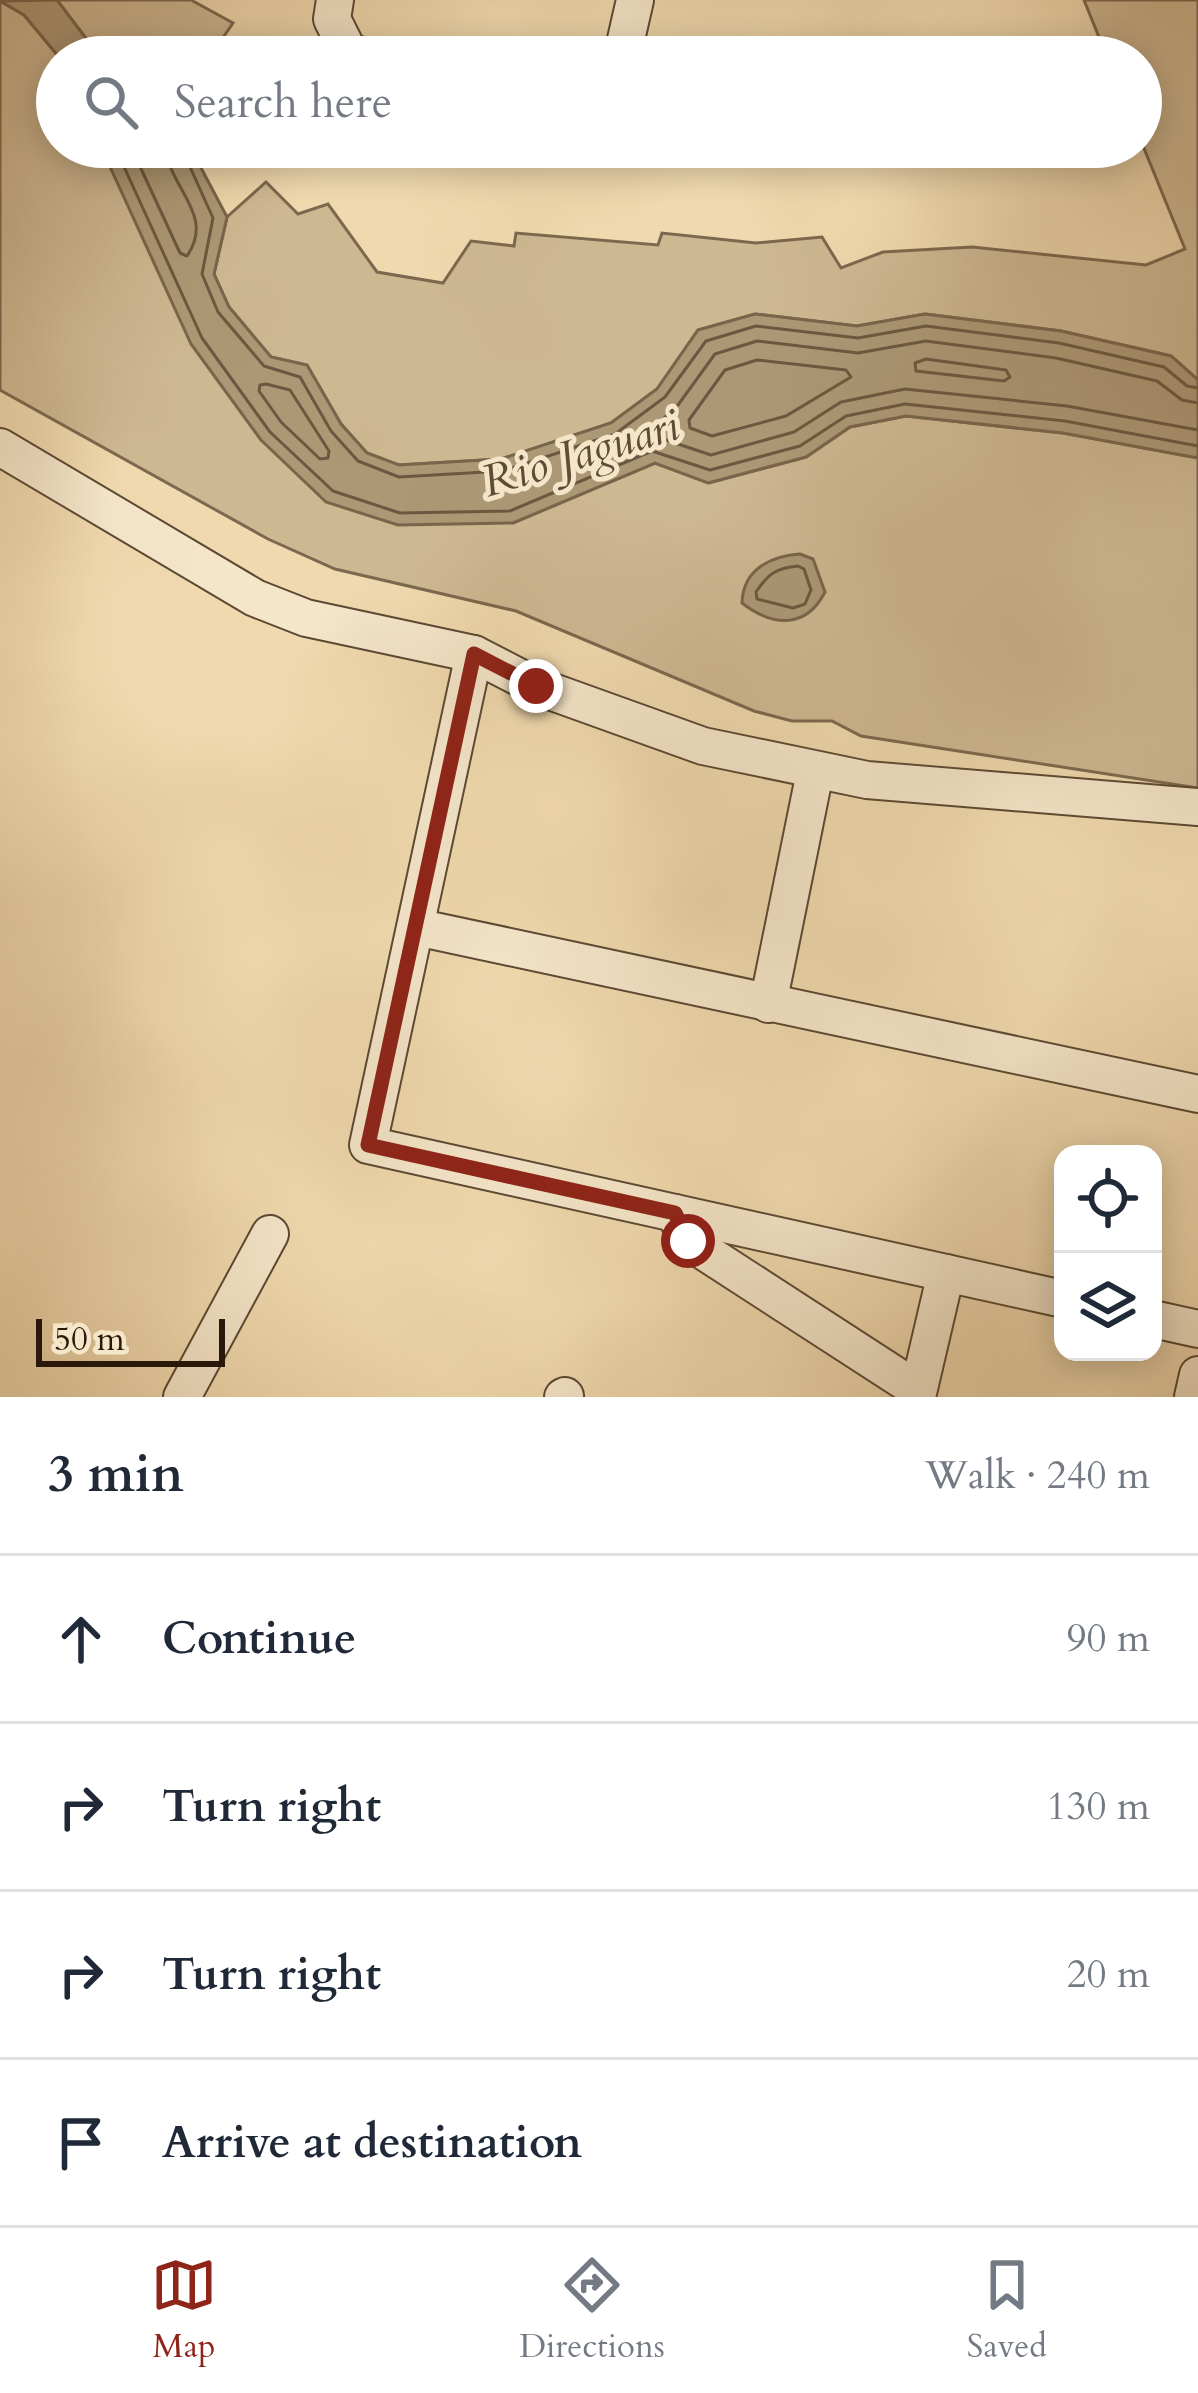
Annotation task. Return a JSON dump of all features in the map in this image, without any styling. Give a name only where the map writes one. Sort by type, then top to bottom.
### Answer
[{"type":"street","points":[[335,0],[332,19],[340,36]]},
{"type":"street","points":[[627,36],[635,0]]},
{"type":"street","points":[[0,447],[255,598],[305,618],[474,654],[536,686],[703,746],[814,772],[1198,807]]},
{"type":"street","points":[[474,654],[368,1145],[1054,1297]]},
{"type":"street","points":[[768,1004],[814,772]]},
{"type":"street","points":[[416,927],[1198,1094]]},
{"type":"street","points":[[675,1213],[688,1241],[918,1394],[946,1274]]},
{"type":"street","points":[[182,1397],[270,1234]]},
{"type":"street","points":[[1162,1321],[1198,1329]]},
{"type":"street","points":[[1193,1397],[1198,1375]]},
{"type":"shaded area","points":[[57,0],[191,0],[233,23],[224,36],[84,36]]},
{"type":"shaded area","points":[[1084,0],[1198,0],[1198,380],[1171,356],[1061,331],[925,314],[857,326],[755,314],[698,330],[657,389],[611,423],[501,459],[398,465],[367,453],[341,424],[307,365],[271,357],[229,307],[214,274],[227,217],[266,182],[298,214],[328,204],[377,272],[443,283],[471,241],[514,246],[516,233],[658,245],[662,233],[756,243],[822,237],[841,268],[883,252],[972,247],[1146,265],[1185,249],[1152,168],[1162,168],[1162,36],[1099,36]]},
{"type":"shaded area","points":[[0,1],[24,15],[42,36],[36,36],[36,168],[111,168],[137,223],[261,440],[513,523],[655,463],[709,483],[806,457],[850,427],[906,416],[1063,433],[1198,458],[1198,788],[861,736],[832,721],[792,721],[754,711],[516,611],[335,569],[268,539],[0,390]]},
{"type":"water","points":[[57,0],[84,36],[42,36],[24,15],[0,1]]},
{"type":"water","name":"Rio Jaguari","points":[[111,168],[201,168],[227,217],[214,274],[229,307],[271,357],[307,365],[341,424],[367,453],[399,465],[501,459],[611,423],[657,389],[698,330],[755,314],[857,326],[925,314],[1061,331],[1171,356],[1198,380],[1198,458],[1063,433],[906,416],[850,427],[806,457],[708,483],[655,463],[513,523],[398,525],[326,502],[261,440],[191,344]]},
{"type":"water","points":[[800,554],[813,559],[825,592],[808,613],[777,620],[742,603],[747,581],[761,566]]},
{"type":"route","points":[[536,686],[474,654],[368,1145],[675,1213],[688,1241]]}]
